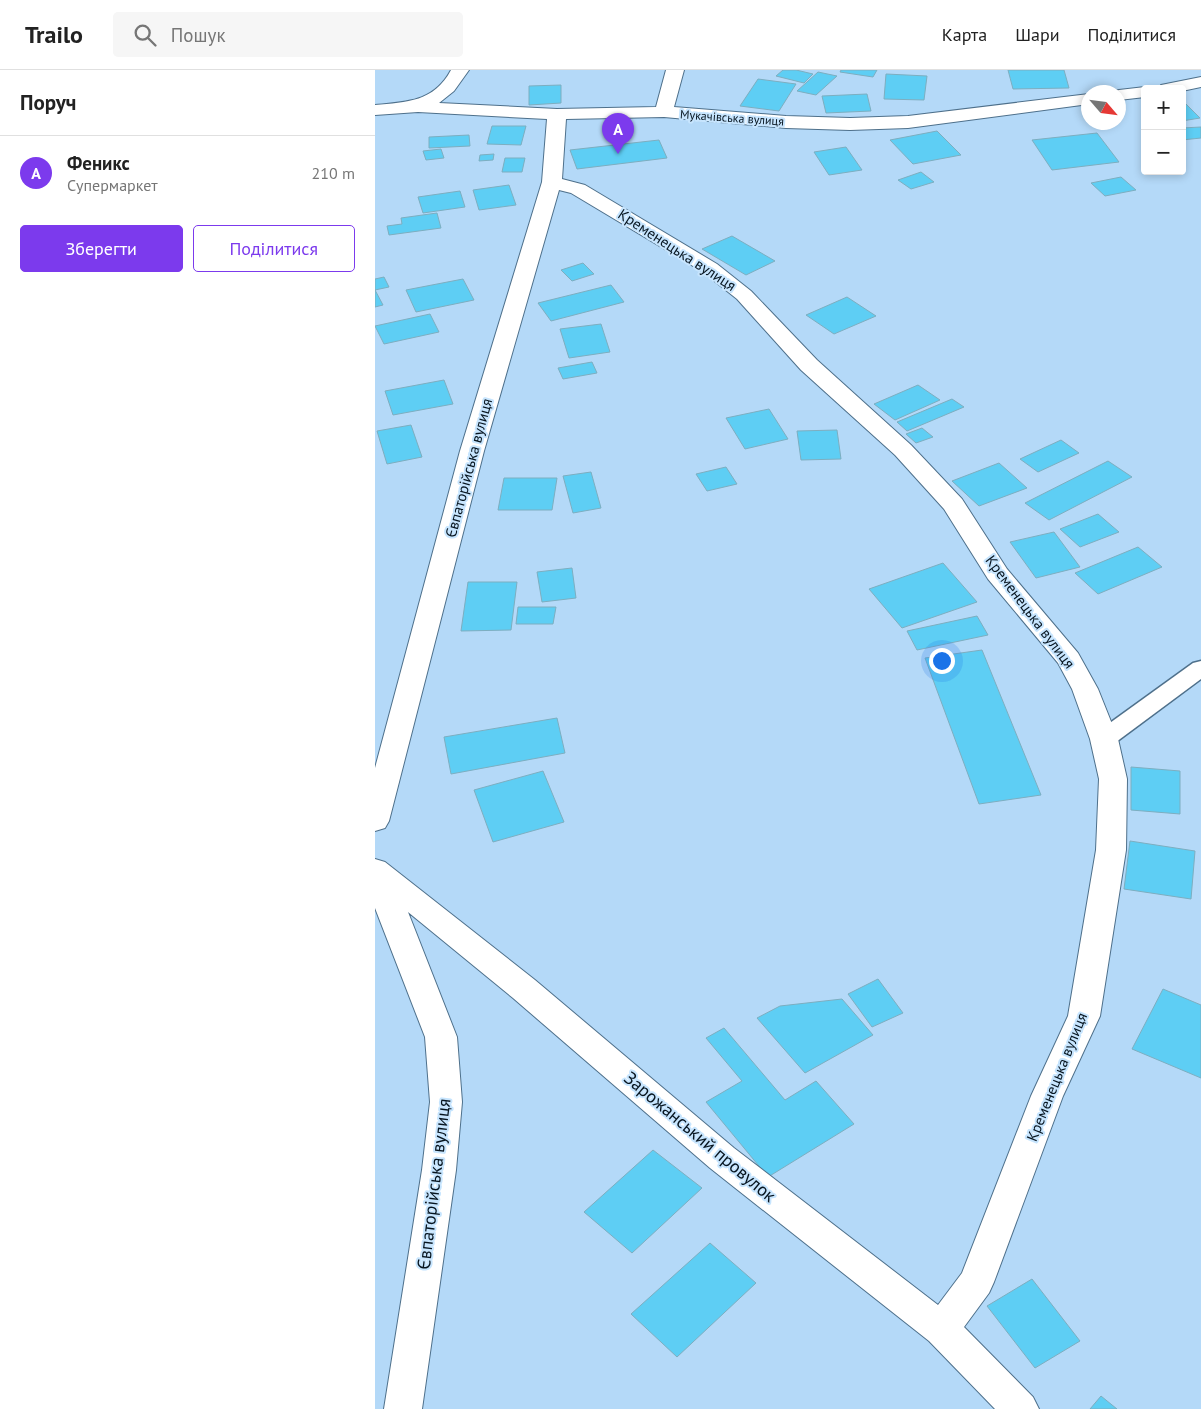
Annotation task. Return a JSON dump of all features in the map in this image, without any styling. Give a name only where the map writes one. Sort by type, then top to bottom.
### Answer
[{"type":"street","points":[[418,106],[435,98],[450,86],[460,70]]},
{"type":"street","points":[[664,112],[675,70]]},
{"type":"street","points":[[1186,85],[1201,82]]},
{"type":"street","points":[[1126,94],[1141,92]]},
{"type":"street","name":"Мукачівська вулиця","points":[[375,110],[418,106],[557,114],[664,112],[786,122],[850,124],[908,122],[1081,100]]},
{"type":"street","name":"Євпаторійська вулиця","points":[[375,821],[472,451],[552,182],[557,114]]},
{"type":"street","name":"Кременецька вулиця","points":[[552,182],[579,189],[710,268],[744,294],[809,365],[903,450],[953,504],[983,548],[997,573],[1069,659],[1085,689],[1104,739],[1113,779],[1111,850],[1084,1016],[1047,1096],[976,1282],[941,1329]]},
{"type":"street","name":"Зарожанський провулок","points":[[375,870],[524,988],[722,1158],[941,1329],[1020,1409]]},
{"type":"street","name":"Євпаторійська вулиця","points":[[375,881],[395,917],[441,1037],[445,1102],[439,1170],[403,1409]]},
{"type":"lane","points":[[1104,739],[1201,668]]},
{"type":"building","points":[[783,70],[796,70],[813,74],[804,83],[776,76]]},
{"type":"building","points":[[841,70],[877,70],[873,77],[840,72]]},
{"type":"building","points":[[1008,70],[1064,70],[1069,88],[1013,89]]},
{"type":"building","points":[[818,72],[837,76],[816,95],[797,91]]},
{"type":"building","points":[[886,74],[927,76],[924,100],[884,99]]},
{"type":"building","points":[[758,79],[796,84],[779,111],[740,106]]},
{"type":"building","points":[[561,85],[561,103],[529,105],[529,86]]},
{"type":"building","points":[[867,94],[871,111],[826,113],[822,96]]},
{"type":"building","points":[[1186,104],[1200,118],[1186,120]]},
{"type":"building","points":[[492,126],[526,126],[521,145],[487,144]]},
{"type":"building","points":[[1201,127],[1201,138],[1186,140],[1186,128]]},
{"type":"building","points":[[937,131],[961,155],[913,164],[890,140]]},
{"type":"building","points":[[1097,133],[1119,162],[1052,170],[1032,140]]},
{"type":"building","points":[[469,135],[470,146],[429,148],[429,137]]},
{"type":"building","points":[[659,140],[667,158],[577,169],[570,150]]},
{"type":"building","points":[[846,147],[862,170],[829,175],[814,152]]},
{"type":"building","points":[[441,149],[444,158],[426,160],[423,151]]},
{"type":"building","points":[[494,154],[493,160],[479,161],[480,155]]},
{"type":"building","points":[[505,158],[525,158],[522,172],[502,172]]},
{"type":"building","points":[[921,172],[934,182],[911,189],[898,180]]},
{"type":"building","points":[[1121,177],[1136,190],[1105,196],[1091,183]]},
{"type":"building","points":[[509,185],[516,205],[479,210],[473,190]]},
{"type":"building","points":[[460,191],[465,207],[423,213],[418,197]]},
{"type":"building","points":[[437,213],[441,228],[389,235],[387,226],[402,224],[401,218]]},
{"type":"building","points":[[732,236],[775,261],[746,275],[702,249]]},
{"type":"building","points":[[583,263],[594,274],[572,281],[561,270]]},
{"type":"building","points":[[384,277],[389,287],[375,290],[375,279]]},
{"type":"building","points":[[463,279],[474,300],[416,312],[406,290]]},
{"type":"building","points":[[611,285],[624,302],[551,321],[538,303]]},
{"type":"building","points":[[375,290],[383,305],[375,307]]},
{"type":"building","points":[[847,297],[876,316],[834,334],[806,315]]},
{"type":"building","points":[[430,314],[439,332],[384,344],[375,326]]},
{"type":"building","points":[[601,324],[610,352],[569,358],[560,329]]},
{"type":"building","points":[[592,362],[597,373],[563,379],[558,368]]},
{"type":"building","points":[[444,380],[453,404],[393,415],[385,391]]},
{"type":"building","points":[[918,385],[940,400],[895,420],[874,404]]},
{"type":"building","points":[[952,399],[964,407],[907,431],[897,422]]},
{"type":"building","points":[[769,409],[788,439],[745,449],[726,418]]},
{"type":"building","points":[[411,425],[422,457],[387,464],[377,431]]},
{"type":"building","points":[[922,428],[933,437],[916,443],[906,434]]},
{"type":"building","points":[[837,430],[841,459],[801,460],[797,431]]},
{"type":"building","points":[[1061,440],[1079,453],[1038,472],[1020,459]]},
{"type":"building","points":[[1108,461],[1132,477],[1049,520],[1025,503]]},
{"type":"building","points":[[999,463],[1027,488],[979,506],[952,481]]},
{"type":"building","points":[[726,467],[737,484],[707,491],[696,474]]},
{"type":"building","points":[[591,472],[601,508],[573,513],[563,476]]},
{"type":"building","points":[[504,478],[557,478],[552,510],[498,510]]},
{"type":"building","points":[[1098,514],[1119,532],[1080,547],[1060,529]]},
{"type":"building","points":[[1054,532],[1080,567],[1036,578],[1010,542]]},
{"type":"building","points":[[1138,547],[1162,567],[1098,594],[1075,573]]},
{"type":"building","points":[[943,563],[977,602],[902,628],[869,589]]},
{"type":"building","points":[[572,568],[576,598],[542,602],[537,572]]},
{"type":"building","points":[[468,582],[517,582],[511,630],[461,631]]},
{"type":"building","points":[[518,607],[556,607],[553,624],[516,624]]},
{"type":"building","points":[[977,616],[988,635],[917,650],[907,631]]},
{"type":"building","points":[[982,650],[1041,795],[979,804],[925,658]]},
{"type":"building","points":[[557,718],[565,753],[451,774],[444,737]]},
{"type":"building","points":[[1131,767],[1180,771],[1180,814],[1131,810]]},
{"type":"building","points":[[543,771],[564,822],[493,842],[474,790]]},
{"type":"building","points":[[1130,841],[1195,851],[1191,899],[1124,889]]},
{"type":"building","points":[[878,979],[903,1013],[872,1027],[848,994]]},
{"type":"building","points":[[1163,989],[1201,1005],[1201,1078],[1132,1049]]},
{"type":"building","points":[[842,999],[873,1035],[805,1073],[757,1018],[780,1006]]},
{"type":"building","points":[[724,1028],[785,1100],[816,1081],[854,1124],[768,1177],[706,1102],[742,1081],[706,1038]]},
{"type":"building","points":[[653,1150],[702,1188],[632,1253],[584,1212]]},
{"type":"building","points":[[710,1243],[756,1283],[677,1357],[631,1314]]},
{"type":"building","points":[[1032,1279],[1080,1341],[1035,1368],[987,1306]]},
{"type":"building","points":[[1101,1396],[1117,1409],[1090,1409]]},
{"type":"place","name":"Феникс","points":[[618,154]]}]
